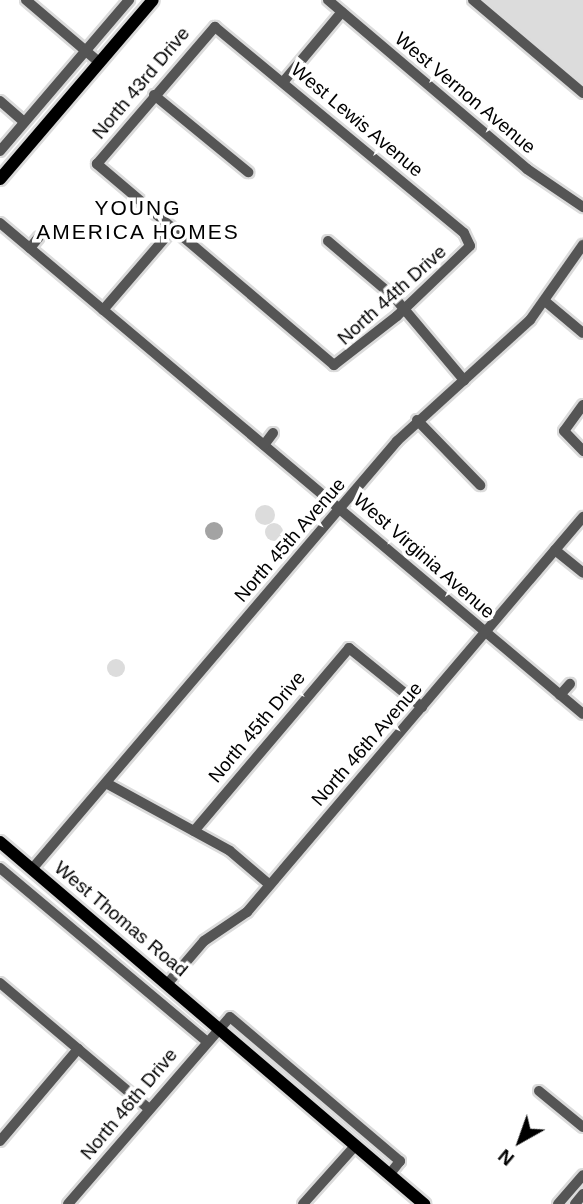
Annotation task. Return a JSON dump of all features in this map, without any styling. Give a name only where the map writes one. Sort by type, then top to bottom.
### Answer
[{"type":"main road","points":[[0,179],[153,0]]},
{"type":"main road","name":"West Thomas Road","points":[[0,842],[424,1204]]},
{"type":"street","points":[[26,0],[100,62]]},
{"type":"street","points":[[0,150],[129,0]]},
{"type":"street","name":"West Vernon Avenue","points":[[328,0],[527,169],[583,207]]},
{"type":"street","points":[[473,0],[583,93]]},
{"type":"street","points":[[284,80],[342,12]]},
{"type":"street","name":"West Lewis Avenue","points":[[215,27],[284,80],[464,233],[470,246]]},
{"type":"street","name":"North 43rd Drive","points":[[171,231],[97,164],[154,94],[215,27]]},
{"type":"street","points":[[154,94],[248,172]]},
{"type":"street","points":[[0,101],[24,122]]},
{"type":"street","name":"West Virginia Avenue","points":[[0,223],[583,714]]},
{"type":"street","points":[[103,310],[171,231]]},
{"type":"street","name":"North 44th Drive","points":[[171,231],[334,365],[405,309],[470,246]]},
{"type":"street","points":[[30,248],[39,237]]},
{"type":"street","points":[[328,241],[405,309],[464,380]]},
{"type":"street","name":"North 45th Avenue","points":[[32,869],[417,420],[464,380],[546,302],[583,244]]},
{"type":"street","points":[[546,302],[583,333]]},
{"type":"street","points":[[180,374],[188,364]]},
{"type":"street","points":[[583,405],[564,431],[583,451]]},
{"type":"street","points":[[417,420],[480,485]]},
{"type":"street","points":[[264,444],[273,433]]},
{"type":"street","name":"North 46th Avenue","points":[[168,983],[204,941],[235,922],[270,885],[583,517]]},
{"type":"street","points":[[555,550],[583,573]]},
{"type":"street","name":"North 45th Drive","points":[[194,831],[349,648],[422,706]]},
{"type":"street","points":[[560,695],[570,684]]},
{"type":"street","points":[[106,783],[194,831],[270,885]]},
{"type":"street","name":"West Thomas Road","points":[[0,868],[205,1040]]},
{"type":"street","points":[[0,983],[149,1109]]},
{"type":"street","points":[[217,1026],[230,1017],[400,1161],[389,1175]]},
{"type":"street","name":"North 46th Drive","points":[[68,1204],[217,1026]]},
{"type":"street","points":[[0,1141],[78,1049]]},
{"type":"street","points":[[539,1091],[583,1127]]},
{"type":"street","points":[[303,1204],[355,1146]]},
{"type":"street","points":[[558,1204],[583,1175]]},
{"type":"street","points":[[575,1204],[583,1194]]},
{"type":"shaded area","points":[[483,0],[583,0],[583,84]]},
{"type":"shaded area","points":[[265,505],[272,508],[275,515],[272,522],[265,525],[258,522],[255,515],[258,508]]},
{"type":"shaded area","points":[[210,522],[218,522],[223,531],[221,538],[210,540],[205,535],[205,527]]},
{"type":"shaded area","points":[[274,523],[280,526],[283,532],[280,538],[274,541],[268,538],[265,532],[268,526]]},
{"type":"shaded area","points":[[112,659],[120,659],[125,668],[123,675],[112,677],[107,672],[107,664]]},
{"type":"district","name":"YOUNG AMERICA HOMES","points":[[138,220]]}]
